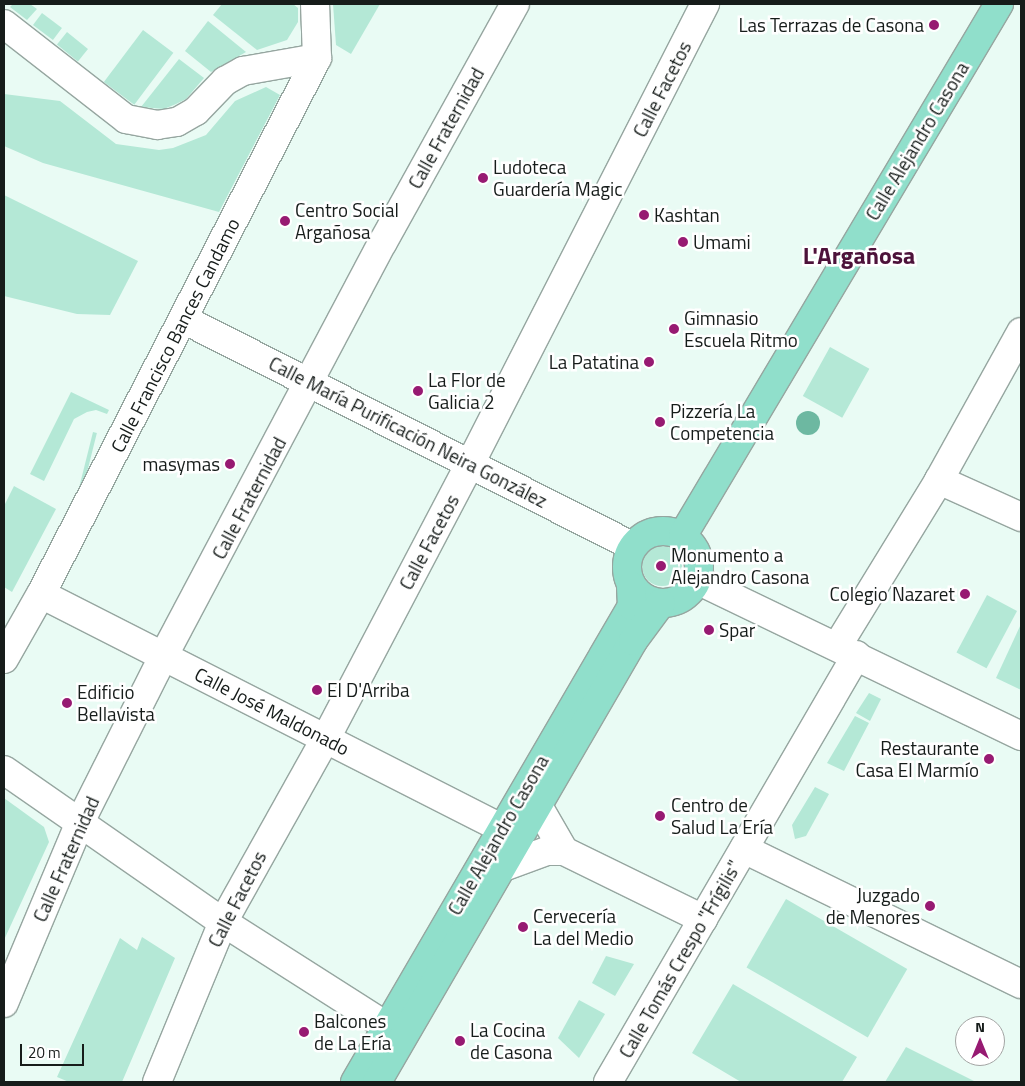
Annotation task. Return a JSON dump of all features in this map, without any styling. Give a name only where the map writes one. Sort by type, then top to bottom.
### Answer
[{"type":"main road","name":"Calle Alejandro Casona","points":[[683,535],[999,4]]},
{"type":"main road","points":[[666,530],[683,535],[694,546],[700,562],[697,580],[686,595],[661,603],[645,599],[631,586],[626,560],[632,546],[646,534],[666,530]]},
{"type":"main road","name":"Calle Alejandro Casona","points":[[355,1082],[632,606],[631,586]]},
{"type":"main road","name":"Calle Alejandro Casona","points":[[378,1082],[633,641],[661,603]]},
{"type":"street","name":"Calle Francisco Bances Candamo","points":[[4,659],[42,594],[317,58],[315,4]]},
{"type":"street","name":"Calle Fraternidad","points":[[4,1003],[80,822],[164,656],[310,384],[387,235],[515,4]]},
{"type":"street","name":"Calle Facetos","points":[[156,1082],[222,922],[326,738],[470,464],[705,4]]},
{"type":"street","points":[[4,24],[126,119],[157,125],[177,122],[196,111],[225,81],[243,71],[317,58]]},
{"type":"street","name":"Calle María Purificación Neira González","points":[[183,320],[632,546]]},
{"type":"street","name":"Calle Tomás Crespo \"Frígilis\"","points":[[608,1082],[744,849],[938,480],[1021,332]]},
{"type":"street","points":[[938,480],[1021,517]]},
{"type":"street","points":[[697,580],[847,650],[1021,736]]},
{"type":"street","name":"Calle José Maldonado","points":[[42,594],[502,828]]},
{"type":"street","points":[[4,770],[222,922],[386,1026]]},
{"type":"street","points":[[538,806],[564,851]]},
{"type":"street","points":[[744,849],[1021,984]]},
{"type":"street","points":[[502,868],[547,850],[564,851],[703,919]]},
{"type":"shaded area","points":[[13,4],[30,4],[37,9],[27,20],[10,7]]},
{"type":"shaded area","points":[[222,4],[293,4],[298,8],[298,22],[287,40],[257,50],[213,15]]},
{"type":"shaded area","points":[[333,4],[380,4],[351,54],[336,45]]},
{"type":"shaded area","points":[[42,13],[62,28],[53,40],[33,25]]},
{"type":"shaded area","points":[[208,21],[246,52],[211,72],[185,51]]},
{"type":"shaded area","points":[[143,30],[173,53],[134,105],[104,82]]},
{"type":"shaded area","points":[[67,32],[88,49],[78,61],[57,44]]},
{"type":"shaded area","points":[[179,59],[204,78],[186,99],[176,104],[164,109],[141,107]]},
{"type":"shaded area","points":[[266,87],[280,95],[219,212],[43,163],[4,146],[4,94],[60,101],[116,144],[159,150],[173,148],[206,135],[235,101]]},
{"type":"shaded area","points":[[4,195],[138,261],[110,315],[77,314],[4,296]]},
{"type":"shaded area","points":[[830,347],[869,369],[842,418],[803,396]]},
{"type":"shaded area","points":[[71,392],[109,410],[107,414],[96,410],[87,412],[74,419],[44,481],[30,474]]},
{"type":"shaded area","points":[[808,411],[817,414],[820,423],[817,432],[808,435],[799,432],[796,423],[799,414]]},
{"type":"shaded area","points":[[93,432],[97,433],[81,497],[77,496]]},
{"type":"shaded area","points":[[14,486],[56,509],[12,592],[4,587],[4,506]]},
{"type":"shaded area","points":[[662,546],[676,552],[682,566],[676,580],[662,586],[648,580],[642,566],[648,552]]},
{"type":"shaded area","points":[[987,595],[1017,611],[987,668],[956,652]]},
{"type":"shaded area","points":[[1021,624],[1021,690],[996,678]]},
{"type":"shaded area","points":[[869,693],[881,699],[870,721],[856,713]]},
{"type":"shaded area","points":[[855,716],[869,723],[844,771],[827,763]]},
{"type":"shaded area","points":[[815,787],[829,794],[806,836],[795,839],[792,825]]},
{"type":"shaded area","points":[[4,798],[44,827],[49,842],[4,940]]},
{"type":"shaded area","points":[[786,899],[907,969],[868,1037],[746,967]]},
{"type":"shaded area","points":[[142,937],[175,958],[122,1082],[69,1082],[57,1077],[120,938],[137,950]]},
{"type":"shaded area","points":[[606,956],[634,964],[615,996],[592,983]]},
{"type":"shaded area","points":[[733,984],[857,1057],[842,1082],[741,1082],[692,1053]]},
{"type":"shaded area","points":[[579,1000],[605,1014],[579,1058],[558,1038]]},
{"type":"shaded area","points":[[906,1047],[976,1082],[885,1082]]},
{"type":"place","name":"Las Terrazas de Casona","points":[[934,25]]},
{"type":"place","name":"Ludoteca Guardería Magic","points":[[483,178]]},
{"type":"place","name":"Kashtan","points":[[644,215]]},
{"type":"place","name":"Centro Social Argañosa","points":[[285,221]]},
{"type":"place","name":"Umami","points":[[683,242]]},
{"type":"place","name":"Gimnasio Escuela Ritmo","points":[[674,329]]},
{"type":"place","name":"La Patatina","points":[[649,362]]},
{"type":"place","name":"La Flor de Galicia 2","points":[[418,391]]},
{"type":"place","name":"Pizzería La Competencia","points":[[660,422]]},
{"type":"place","name":"masymas","points":[[230,464]]},
{"type":"place","name":"Monumento a Alejandro Casona","points":[[661,566]]},
{"type":"place","name":"Colegio Nazaret","points":[[965,594]]},
{"type":"place","name":"Spar","points":[[709,630]]},
{"type":"place","name":"El D'Arriba","points":[[317,690]]},
{"type":"place","name":"Edificio Bellavista","points":[[67,703]]},
{"type":"place","name":"Restaurante Casa El Marmío","points":[[989,759]]},
{"type":"place","name":"Centro de Salud La Ería","points":[[660,816]]},
{"type":"place","name":"Juzgado de Menores","points":[[930,906]]},
{"type":"place","name":"Cervecería La del Medio","points":[[523,927]]},
{"type":"place","name":"Balcones de La Ería","points":[[304,1032]]},
{"type":"place","name":"La Cocina de Casona","points":[[460,1041]]},
{"type":"district","name":"L'Argañosa","points":[[859,256]]}]
